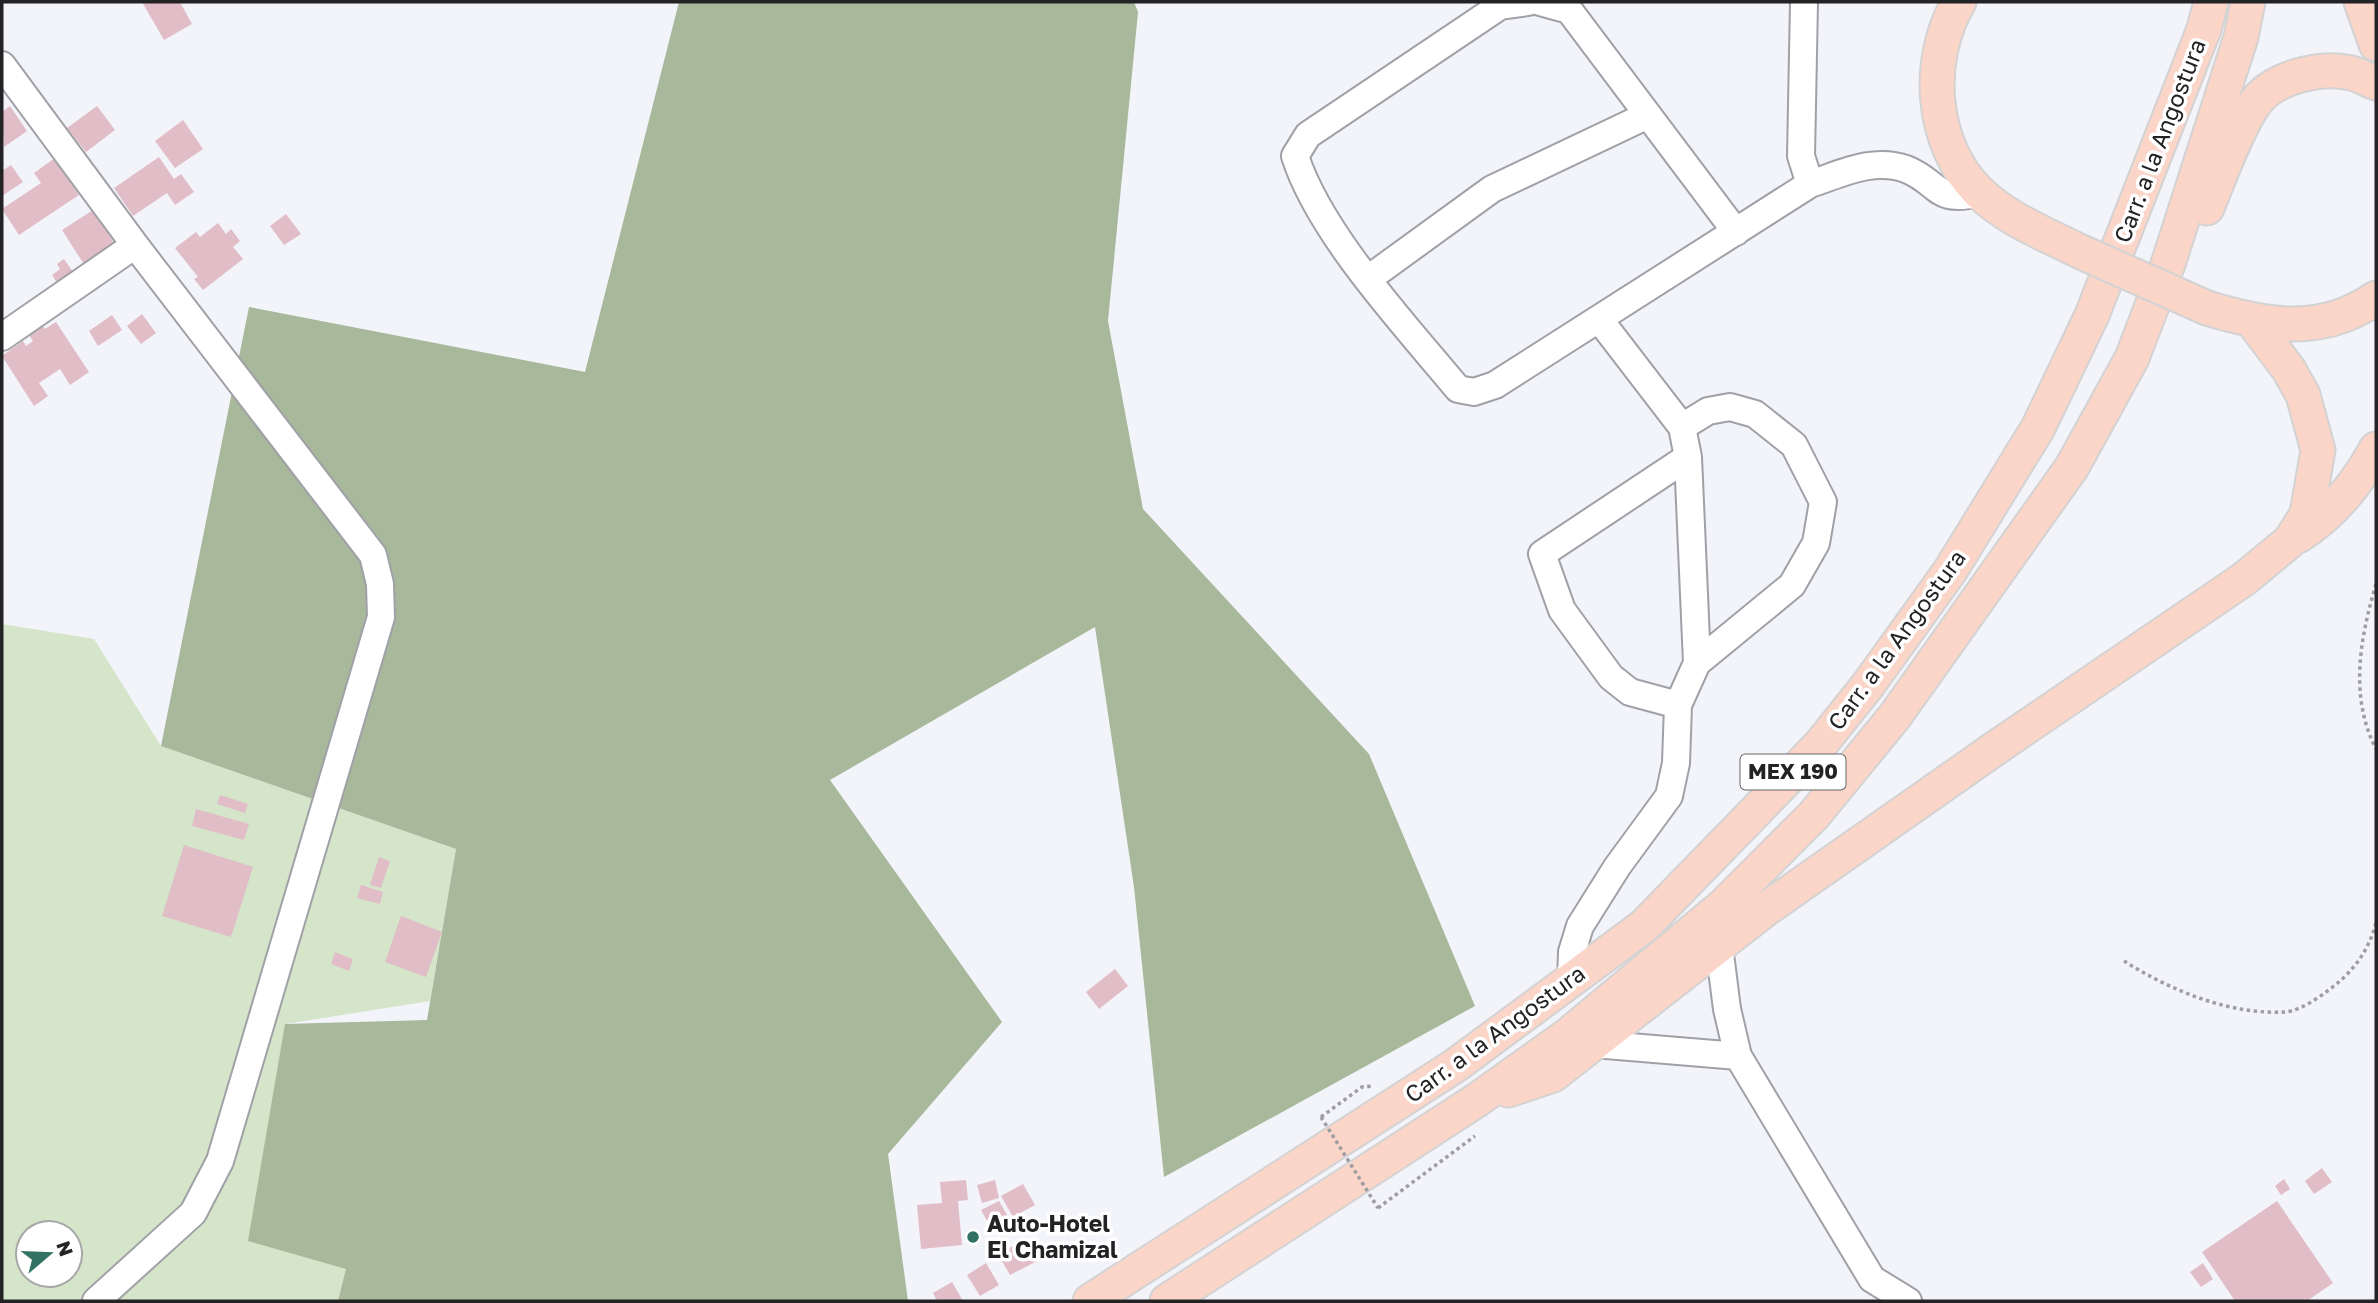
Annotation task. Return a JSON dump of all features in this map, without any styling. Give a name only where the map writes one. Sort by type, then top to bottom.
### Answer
[{"type":"main road","points":[[1959,2],[1937,62],[1938,107],[1950,149],[1962,173],[1979,193],[2027,226],[2079,251],[2207,308],[2253,322],[2320,324],[2357,312],[2376,298]]},
{"type":"main road","name":"Carr. a la Angostura","points":[[1167,1301],[1476,1100],[1568,1035],[1723,906],[1822,805],[1895,716],[2072,467],[2132,358],[2168,264],[2241,37],[2248,2]]},
{"type":"main road","points":[[2361,2],[2376,44]]},
{"type":"main road","name":"Carr. a la Angostura","points":[[1090,1301],[1456,1065],[1644,926],[1820,745],[1868,685],[1950,571],[2038,428],[2092,315],[2202,11]]},
{"type":"main road","points":[[2168,264],[2196,235],[2228,154],[2259,98],[2294,78],[2325,71],[2351,73],[2376,83]]},
{"type":"main road","points":[[2253,322],[2289,370],[2303,395],[2318,450],[2307,514],[2290,541]]},
{"type":"main road","points":[[1476,1100],[1553,1075],[1719,946],[1986,755],[2244,579],[2290,541],[2325,520],[2366,468],[2376,449]]},
{"type":"street","points":[[1528,2],[1500,6],[1308,135],[1295,156],[1304,183],[1368,279],[1458,388],[1474,392],[1495,385],[1810,184],[1869,164],[1906,169],[1945,196],[1961,197],[1979,193]]},
{"type":"street","points":[[1540,2],[1569,10],[1736,232]]},
{"type":"street","points":[[1804,2],[1801,156],[1810,184]]},
{"type":"street","points":[[6,79],[373,555],[380,584],[380,617],[220,1161],[192,1213],[96,1301]]},
{"type":"street","points":[[1368,279],[1492,189],[1648,115]]},
{"type":"street","points":[[2,337],[135,245]]},
{"type":"street","points":[[1599,319],[1682,427],[1688,457],[1697,663]]},
{"type":"street","points":[[1572,980],[1572,952],[1580,926],[1617,867],[1669,796],[1675,763],[1678,705],[1697,663],[1792,586],[1816,543],[1823,502],[1794,445],[1755,414],[1730,407],[1708,411],[1682,427]]},
{"type":"street","points":[[1678,705],[1630,692],[1611,677],[1562,610],[1542,554],[1688,457]]},
{"type":"street","points":[[1719,946],[1727,1009],[1738,1056],[1872,1279],[1908,1301]]},
{"type":"street","points":[[1594,1044],[1738,1056]]},
{"type":"path","points":[[2376,584],[2360,652],[2359,692],[2367,730],[2376,749]]},
{"type":"path","points":[[2124,961],[2157,982],[2218,1004],[2287,1012],[2326,992],[2357,966],[2376,923]]},
{"type":"path","points":[[1362,1087],[1321,1117],[1378,1208],[1424,1175]]},
{"type":"green space","points":[[679,2],[1134,2],[1138,12],[1108,321],[1143,509],[1369,754],[1475,1006],[1164,1177],[1134,887],[1095,627],[830,780],[1002,1022],[888,1154],[908,1301],[338,1301],[346,1269],[248,1241],[285,1024],[427,1020],[456,849],[161,746],[249,307],[585,372]]},
{"type":"green space","points":[[2,624],[94,639],[161,746],[456,849],[430,1001],[285,1024],[347,1269],[338,1301],[2,1301]]},
{"type":"building","points":[[142,2],[180,2],[192,24],[164,40]]},
{"type":"building","points":[[10,106],[27,131],[4,147],[2,112]]},
{"type":"building","points":[[97,106],[115,130],[86,152],[67,128]]},
{"type":"building","points":[[183,120],[203,149],[175,168],[155,141]]},
{"type":"building","points":[[159,157],[174,179],[181,174],[194,192],[175,205],[167,193],[133,216],[114,188]]},
{"type":"building","points":[[55,158],[79,195],[19,235],[2,209],[41,183],[34,173]]},
{"type":"building","points":[[11,165],[23,182],[2,196],[2,171]]},
{"type":"building","points":[[93,210],[118,249],[87,269],[62,230]]},
{"type":"building","points":[[286,214],[301,234],[284,245],[270,226]]},
{"type":"building","points":[[218,223],[226,234],[231,229],[240,241],[233,247],[243,259],[203,290],[194,279],[198,277],[175,248],[196,232],[200,237]]},
{"type":"building","points":[[64,259],[77,278],[61,289],[52,275],[60,269],[57,264]]},
{"type":"building","points":[[142,314],[156,333],[141,344],[127,326]]},
{"type":"building","points":[[112,315],[122,330],[98,346],[89,331]]},
{"type":"building","points":[[56,322],[89,372],[70,385],[60,369],[39,383],[48,396],[34,406],[2,356],[23,341],[26,346],[33,341],[28,334],[42,325],[45,329]]},
{"type":"building","points":[[220,795],[248,804],[245,813],[217,804]]},
{"type":"building","points":[[196,809],[249,824],[244,840],[192,826]]},
{"type":"building","points":[[184,845],[253,867],[231,937],[162,916]]},
{"type":"building","points":[[379,857],[390,861],[381,888],[370,885]]},
{"type":"building","points":[[361,885],[383,892],[380,904],[357,898]]},
{"type":"building","points":[[401,916],[442,932],[426,977],[385,962]]},
{"type":"building","points":[[335,952],[353,959],[349,971],[331,964]]},
{"type":"building","points":[[1115,969],[1128,986],[1099,1009],[1086,992]]},
{"type":"building","points":[[2322,1168],[2332,1182],[2314,1194],[2305,1181]]},
{"type":"building","points":[[2284,1179],[2290,1189],[2281,1195],[2275,1186]]},
{"type":"building","points":[[966,1180],[968,1200],[958,1201],[962,1245],[921,1249],[917,1205],[942,1203],[940,1182]]},
{"type":"building","points":[[995,1180],[999,1198],[982,1203],[977,1185]]},
{"type":"building","points":[[1023,1184],[1035,1205],[1013,1217],[1001,1196]]},
{"type":"building","points":[[999,1201],[1011,1222],[993,1231],[981,1210]]},
{"type":"building","points":[[2277,1201],[2333,1283],[2307,1301],[2235,1301],[2202,1252]]},
{"type":"building","points":[[1026,1239],[1037,1261],[1010,1275],[998,1254]]},
{"type":"building","points":[[986,1263],[999,1285],[980,1296],[967,1275]]},
{"type":"building","points":[[2203,1263],[2213,1279],[2201,1287],[2190,1272]]},
{"type":"building","points":[[952,1282],[963,1301],[937,1301],[933,1293]]},
{"type":"place","name":"Auto-Hotel El Chamizal","points":[[973,1237]]}]
